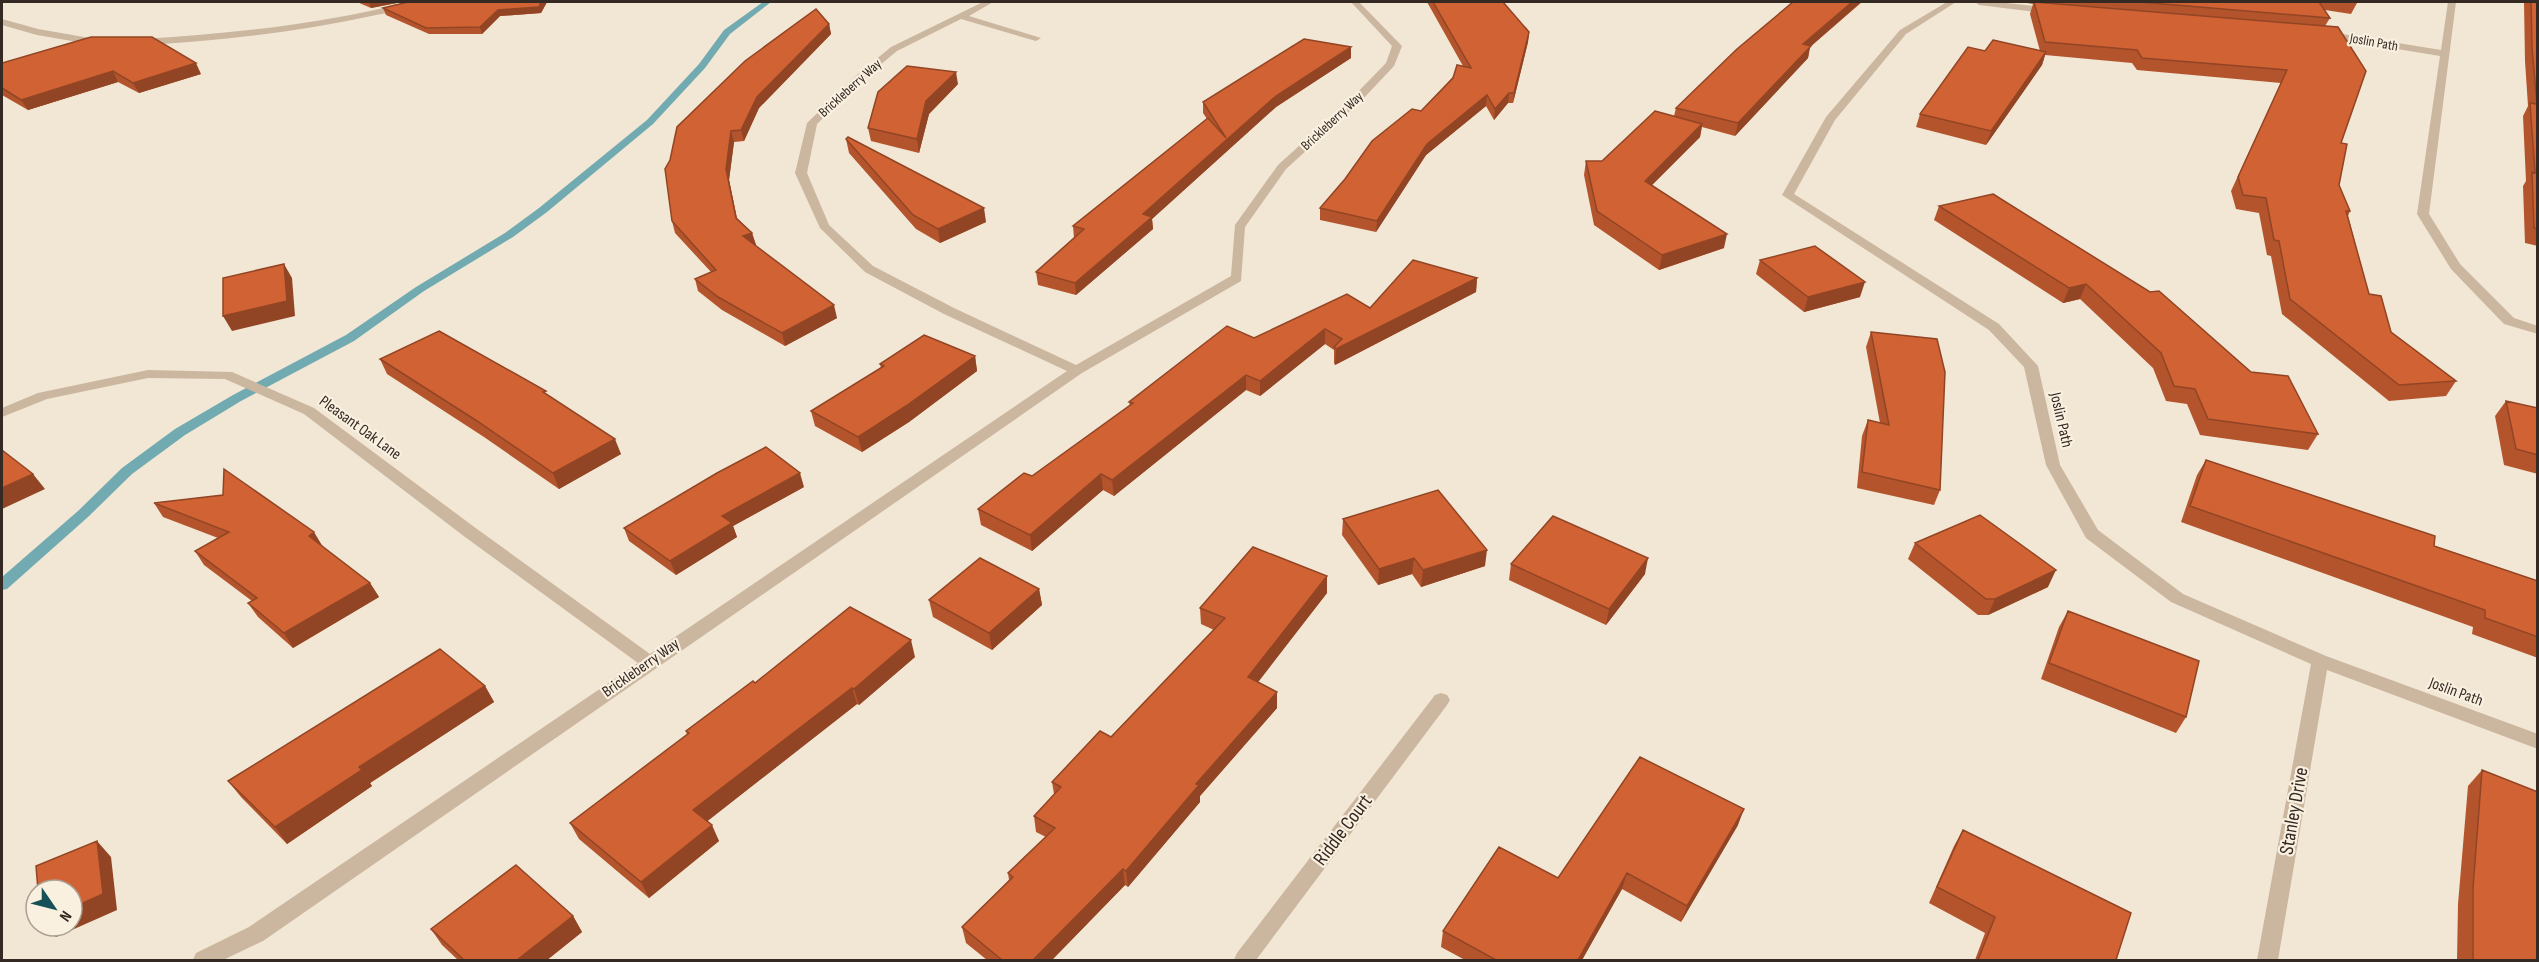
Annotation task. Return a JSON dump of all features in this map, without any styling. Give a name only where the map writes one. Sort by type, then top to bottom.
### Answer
[{"type":"street","points":[[132,42],[215,39],[290,30],[371,15],[419,2]]},
{"type":"street","name":"Brickleberry Way","points":[[989,2],[894,49],[812,123],[801,173],[824,226],[869,270],[949,311],[1077,370]]},
{"type":"street","name":"Brickleberry Way","points":[[203,960],[256,934],[1077,370],[1237,279],[1239,227],[1282,167],[1357,99],[1391,64],[1397,46],[1355,2]]},
{"type":"street","name":"Joslin Path","points":[[1952,2],[1903,32],[1830,119],[1788,195],[1994,327],[2031,366],[2053,465],[2092,534],[2177,598],[2320,661],[2538,742]]},
{"type":"street","points":[[1979,2],[2062,12]]},
{"type":"street","points":[[2452,2],[2423,214],[2454,266],[2509,321],[2538,330]]},
{"type":"street","points":[[960,16],[1036,38]]},
{"type":"street","points":[[2,22],[37,32],[108,44]]},
{"type":"street","name":"Joslin Path","points":[[2313,33],[2445,54]]},
{"type":"street","name":"Pleasant Oak Lane","points":[[2,413],[43,396],[148,374],[226,375],[309,411],[471,533],[650,662]]},
{"type":"street","name":"Stanley Drive","points":[[2268,960],[2320,661]]},
{"type":"street","name":"Riddle Court","points":[[1244,960],[1441,700]]},
{"type":"building","points":[[408,2],[541,2],[539,7],[498,10],[480,27],[426,28],[383,8]]},
{"type":"building","points":[[1433,2],[1503,2],[1529,32],[1514,93],[1509,93],[1495,109],[1487,95],[1427,144],[1377,221],[1320,208],[1345,179],[1372,141],[1412,109],[1421,111],[1453,78],[1457,65],[1471,68]]},
{"type":"building","points":[[1793,2],[1852,2],[1803,44],[1811,46],[1738,123],[1676,108],[1737,49]]},
{"type":"building","points":[[2034,2],[2338,27],[2366,71],[2341,143],[2347,144],[2339,185],[2350,211],[2346,211],[2369,294],[2381,296],[2391,332],[2456,381],[2399,385],[2290,299],[2279,241],[2274,240],[2266,198],[2243,195],[2238,177],[2287,70],[2142,58],[2137,50],[2045,42]]},
{"type":"building","points":[[2140,2],[2319,2],[2330,18]]},
{"type":"building","points":[[2531,2],[2538,2],[2538,229],[2534,228],[2532,172],[2535,173],[2530,103],[2537,104]]},
{"type":"building","points":[[816,9],[829,24],[757,97],[741,130],[731,131],[726,169],[736,218],[752,233],[743,236],[834,305],[782,333],[718,297],[695,279],[716,270],[672,221],[665,169],[670,160],[677,127],[745,61]]},
{"type":"building","points":[[91,37],[152,37],[196,63],[133,83],[113,71],[21,100],[2,88],[2,63]]},
{"type":"building","points":[[1304,39],[1351,47],[1276,96],[1143,214],[1152,217],[1075,283],[1036,272],[1084,229],[1073,226],[1208,118],[1226,138],[1203,102]]},
{"type":"building","points":[[1993,40],[2046,52],[1991,131],[1920,114],[1968,47],[1985,51]]},
{"type":"building","points":[[907,66],[956,72],[926,101],[917,139],[868,128],[878,92]]},
{"type":"building","points":[[1655,111],[1702,124],[1645,181],[1727,234],[1662,255],[1597,211],[1586,161],[1602,161]]},
{"type":"building","points":[[848,137],[984,208],[938,229],[913,215],[846,139]]},
{"type":"building","points":[[1993,194],[2150,292],[2159,291],[2251,372],[2288,376],[2318,434],[2208,419],[2195,389],[2174,386],[2161,353],[2086,284],[2069,288],[1939,206]]},
{"type":"building","points":[[1815,246],[1865,282],[1808,297],[1760,260]]},
{"type":"building","points":[[1413,260],[1477,278],[1336,349],[1334,347],[1342,339],[1325,329],[1260,381],[1246,375],[1112,480],[1101,474],[1030,535],[978,509],[1024,473],[1032,476],[1133,403],[1129,402],[1227,326],[1254,338],[1347,294],[1370,308]]},
{"type":"building","points":[[284,264],[287,301],[223,316],[223,278]]},
{"type":"building","points":[[439,331],[546,391],[543,392],[615,439],[553,473],[380,359]]},
{"type":"building","points":[[1871,332],[1937,339],[1945,372],[1940,490],[1862,472],[1868,420],[1889,425]]},
{"type":"building","points":[[924,335],[975,356],[906,406],[858,437],[811,411],[884,366],[880,364]]},
{"type":"building","points":[[2506,401],[2538,408],[2538,455],[2516,449]]},
{"type":"building","points":[[766,447],[800,473],[722,516],[732,523],[670,561],[624,528],[717,473]]},
{"type":"building","points":[[2,450],[33,474],[2,488]]},
{"type":"building","points":[[2206,460],[2435,536],[2434,546],[2538,581],[2538,637],[2485,618],[2485,610],[2190,506]]},
{"type":"building","points":[[224,469],[314,532],[309,536],[370,583],[284,633],[248,603],[257,598],[195,551],[229,532],[154,503],[223,495]]},
{"type":"building","points":[[1438,490],[1487,550],[1423,570],[1414,558],[1379,569],[1343,519]]},
{"type":"building","points":[[1980,515],[2056,570],[1995,599],[1986,599],[1915,543]]},
{"type":"building","points":[[1553,516],[1648,558],[1609,609],[1511,564]]},
{"type":"building","points":[[1253,547],[1327,576],[1248,677],[1277,692],[1196,784],[1199,785],[1126,871],[1123,869],[1033,960],[1002,960],[962,927],[1013,877],[1008,873],[1055,828],[1034,816],[1061,787],[1052,782],[1100,731],[1111,737],[1225,618],[1200,608]]},
{"type":"building","points":[[980,558],[1039,589],[989,633],[929,600]]},
{"type":"building","points":[[850,607],[911,640],[854,689],[852,688],[693,810],[712,825],[641,882],[570,823],[689,733],[686,731],[753,681],[755,683]]},
{"type":"building","points":[[2068,611],[2199,661],[2186,717],[2049,663]]},
{"type":"building","points":[[440,649],[485,686],[359,767],[362,770],[275,827],[228,781]]},
{"type":"building","points":[[1640,757],[1744,809],[1687,906],[1627,873],[1578,960],[1496,960],[1443,931],[1499,847],[1558,878]]},
{"type":"building","points":[[2482,770],[2538,792],[2538,960],[2473,960],[2473,888]]},
{"type":"building","points":[[1963,830],[2131,913],[2116,960],[1978,960],[1995,917],[1937,887]]},
{"type":"building","points":[[97,841],[103,894],[84,903],[84,878],[37,878],[36,866]]},
{"type":"building","points":[[516,865],[573,916],[517,960],[464,960],[431,929]]},
{"type":"waterway","points":[[2,585],[83,514],[127,471],[180,432],[237,398],[350,338],[420,289],[509,235],[543,210],[650,122],[702,66],[727,32],[767,2]]}]
